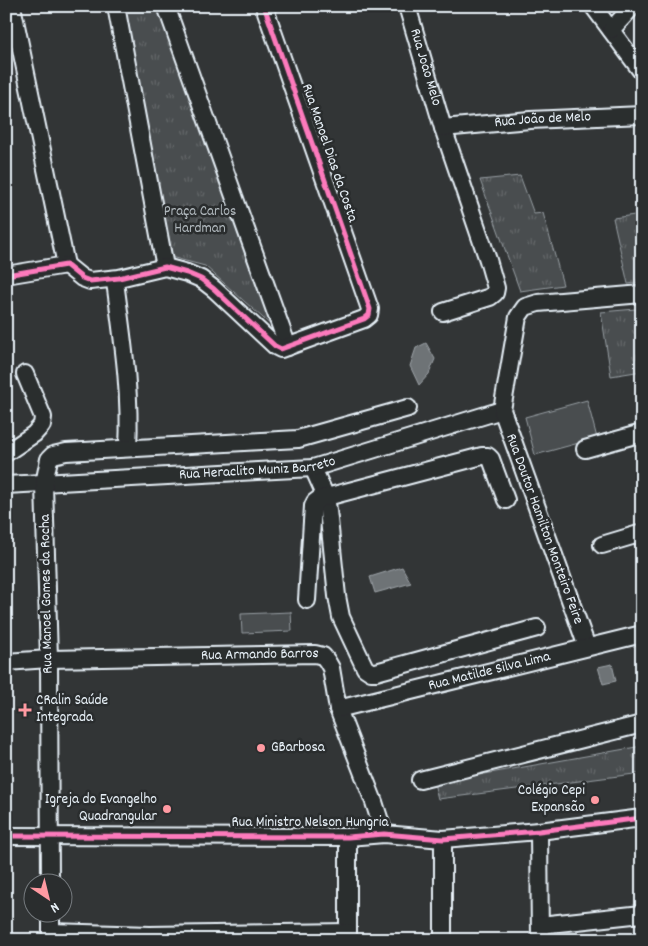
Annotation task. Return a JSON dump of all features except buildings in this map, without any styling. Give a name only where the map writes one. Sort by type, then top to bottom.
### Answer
[{"type":"street","points":[[12,6],[66,265],[82,278],[90,281],[114,279],[165,267],[187,273],[201,279],[214,289],[275,346],[281,349],[288,348],[166,6]]},
{"type":"street","points":[[116,6],[165,267]]},
{"type":"street","name":"Rua Manoel Dias da Costa","points":[[264,6],[370,309],[369,315],[364,319],[288,348]]},
{"type":"street","name":"Rua João Melo","points":[[407,6],[443,128],[496,288],[495,293],[490,297],[443,312]]},
{"type":"street","points":[[593,6],[642,72]]},
{"type":"street","points":[[612,30],[633,6]]},
{"type":"street","name":"Rua João de Melo","points":[[443,128],[530,120],[642,115]]},
{"type":"street","points":[[6,275],[66,265]]},
{"type":"street","points":[[114,279],[126,361],[129,419],[128,448],[298,438],[408,408]]},
{"type":"street","points":[[502,410],[518,317],[525,307],[538,303],[642,294]]},
{"type":"street","points":[[6,453],[34,434],[42,425],[43,417],[25,374]]},
{"type":"street","name":"Rua Heraclito Muniz Barreto","points":[[6,485],[312,468],[502,410]]},
{"type":"street","name":"Rua Doutor Hamilton Monteiro Feire","points":[[502,410],[586,647]]},
{"type":"street","points":[[585,448],[642,433]]},
{"type":"street","name":"Rua Manoel Gomes da Rocha","points":[[50,874],[49,658],[44,484],[49,459],[54,455],[66,452],[128,448]]},
{"type":"street","points":[[307,600],[313,506],[315,502],[482,456],[488,456],[491,459],[506,500]]},
{"type":"street","points":[[312,468],[326,498],[341,617],[365,668],[371,672],[386,669],[537,628]]},
{"type":"street","points":[[602,545],[642,533]]},
{"type":"street","name":"Rua Matilde Silva Lima","points":[[338,709],[641,635]]},
{"type":"street","name":"Rua Armando Barros","points":[[6,662],[49,658],[315,654],[323,656],[331,668],[338,709],[374,802],[384,834]]},
{"type":"street","points":[[420,780],[642,724]]},
{"type":"street","name":"Rua Ministro Nelson Hungria","points":[[6,836],[348,837],[384,834],[443,839],[539,831],[642,818]]},
{"type":"street","points":[[539,831],[540,932],[642,914]]},
{"type":"street","points":[[51,936],[150,938],[348,936],[348,837]]},
{"type":"street","points":[[443,839],[443,940]]},
{"type":"green space","name":"Praça Carlos Hardman","points":[[117,6],[164,6],[283,336],[205,266],[167,256]]},
{"type":"green space","points":[[520,176],[534,214],[543,213],[563,285],[520,291],[480,180]]},
{"type":"green space","points":[[642,214],[642,282],[628,284],[613,218]]},
{"type":"green space","points":[[636,309],[642,334],[642,371],[611,376],[601,312]]},
{"type":"green space","points":[[587,400],[597,438],[535,455],[525,417]]},
{"type":"green space","points":[[291,612],[292,631],[242,633],[241,614]]},
{"type":"green space","points":[[642,746],[642,773],[438,799],[434,783]]},
{"type":"shaded area","points":[[426,343],[435,359],[429,374],[419,385],[410,366],[416,348]]},
{"type":"shaded area","points":[[402,567],[411,583],[375,593],[370,577]]},
{"type":"shaded area","points":[[612,664],[616,681],[603,684],[598,667]]},
{"type":"cycle path","points":[[6,275],[66,265],[82,278],[90,281],[119,278],[165,267],[201,279],[275,346],[281,349],[364,319],[369,315],[370,309],[264,6]]},
{"type":"cycle path","points":[[6,836],[348,837],[384,834],[443,839],[539,831],[642,818]]},
{"type":"place","name":"CRalin Saúde Integrada","points":[[25,710]]},
{"type":"place","name":"GBarbosa","points":[[261,748]]},
{"type":"place","name":"Colégio Cepi Expansão","points":[[595,800]]},
{"type":"place","name":"Igreja do Evangelho Quadrangular","points":[[167,809]]}]
